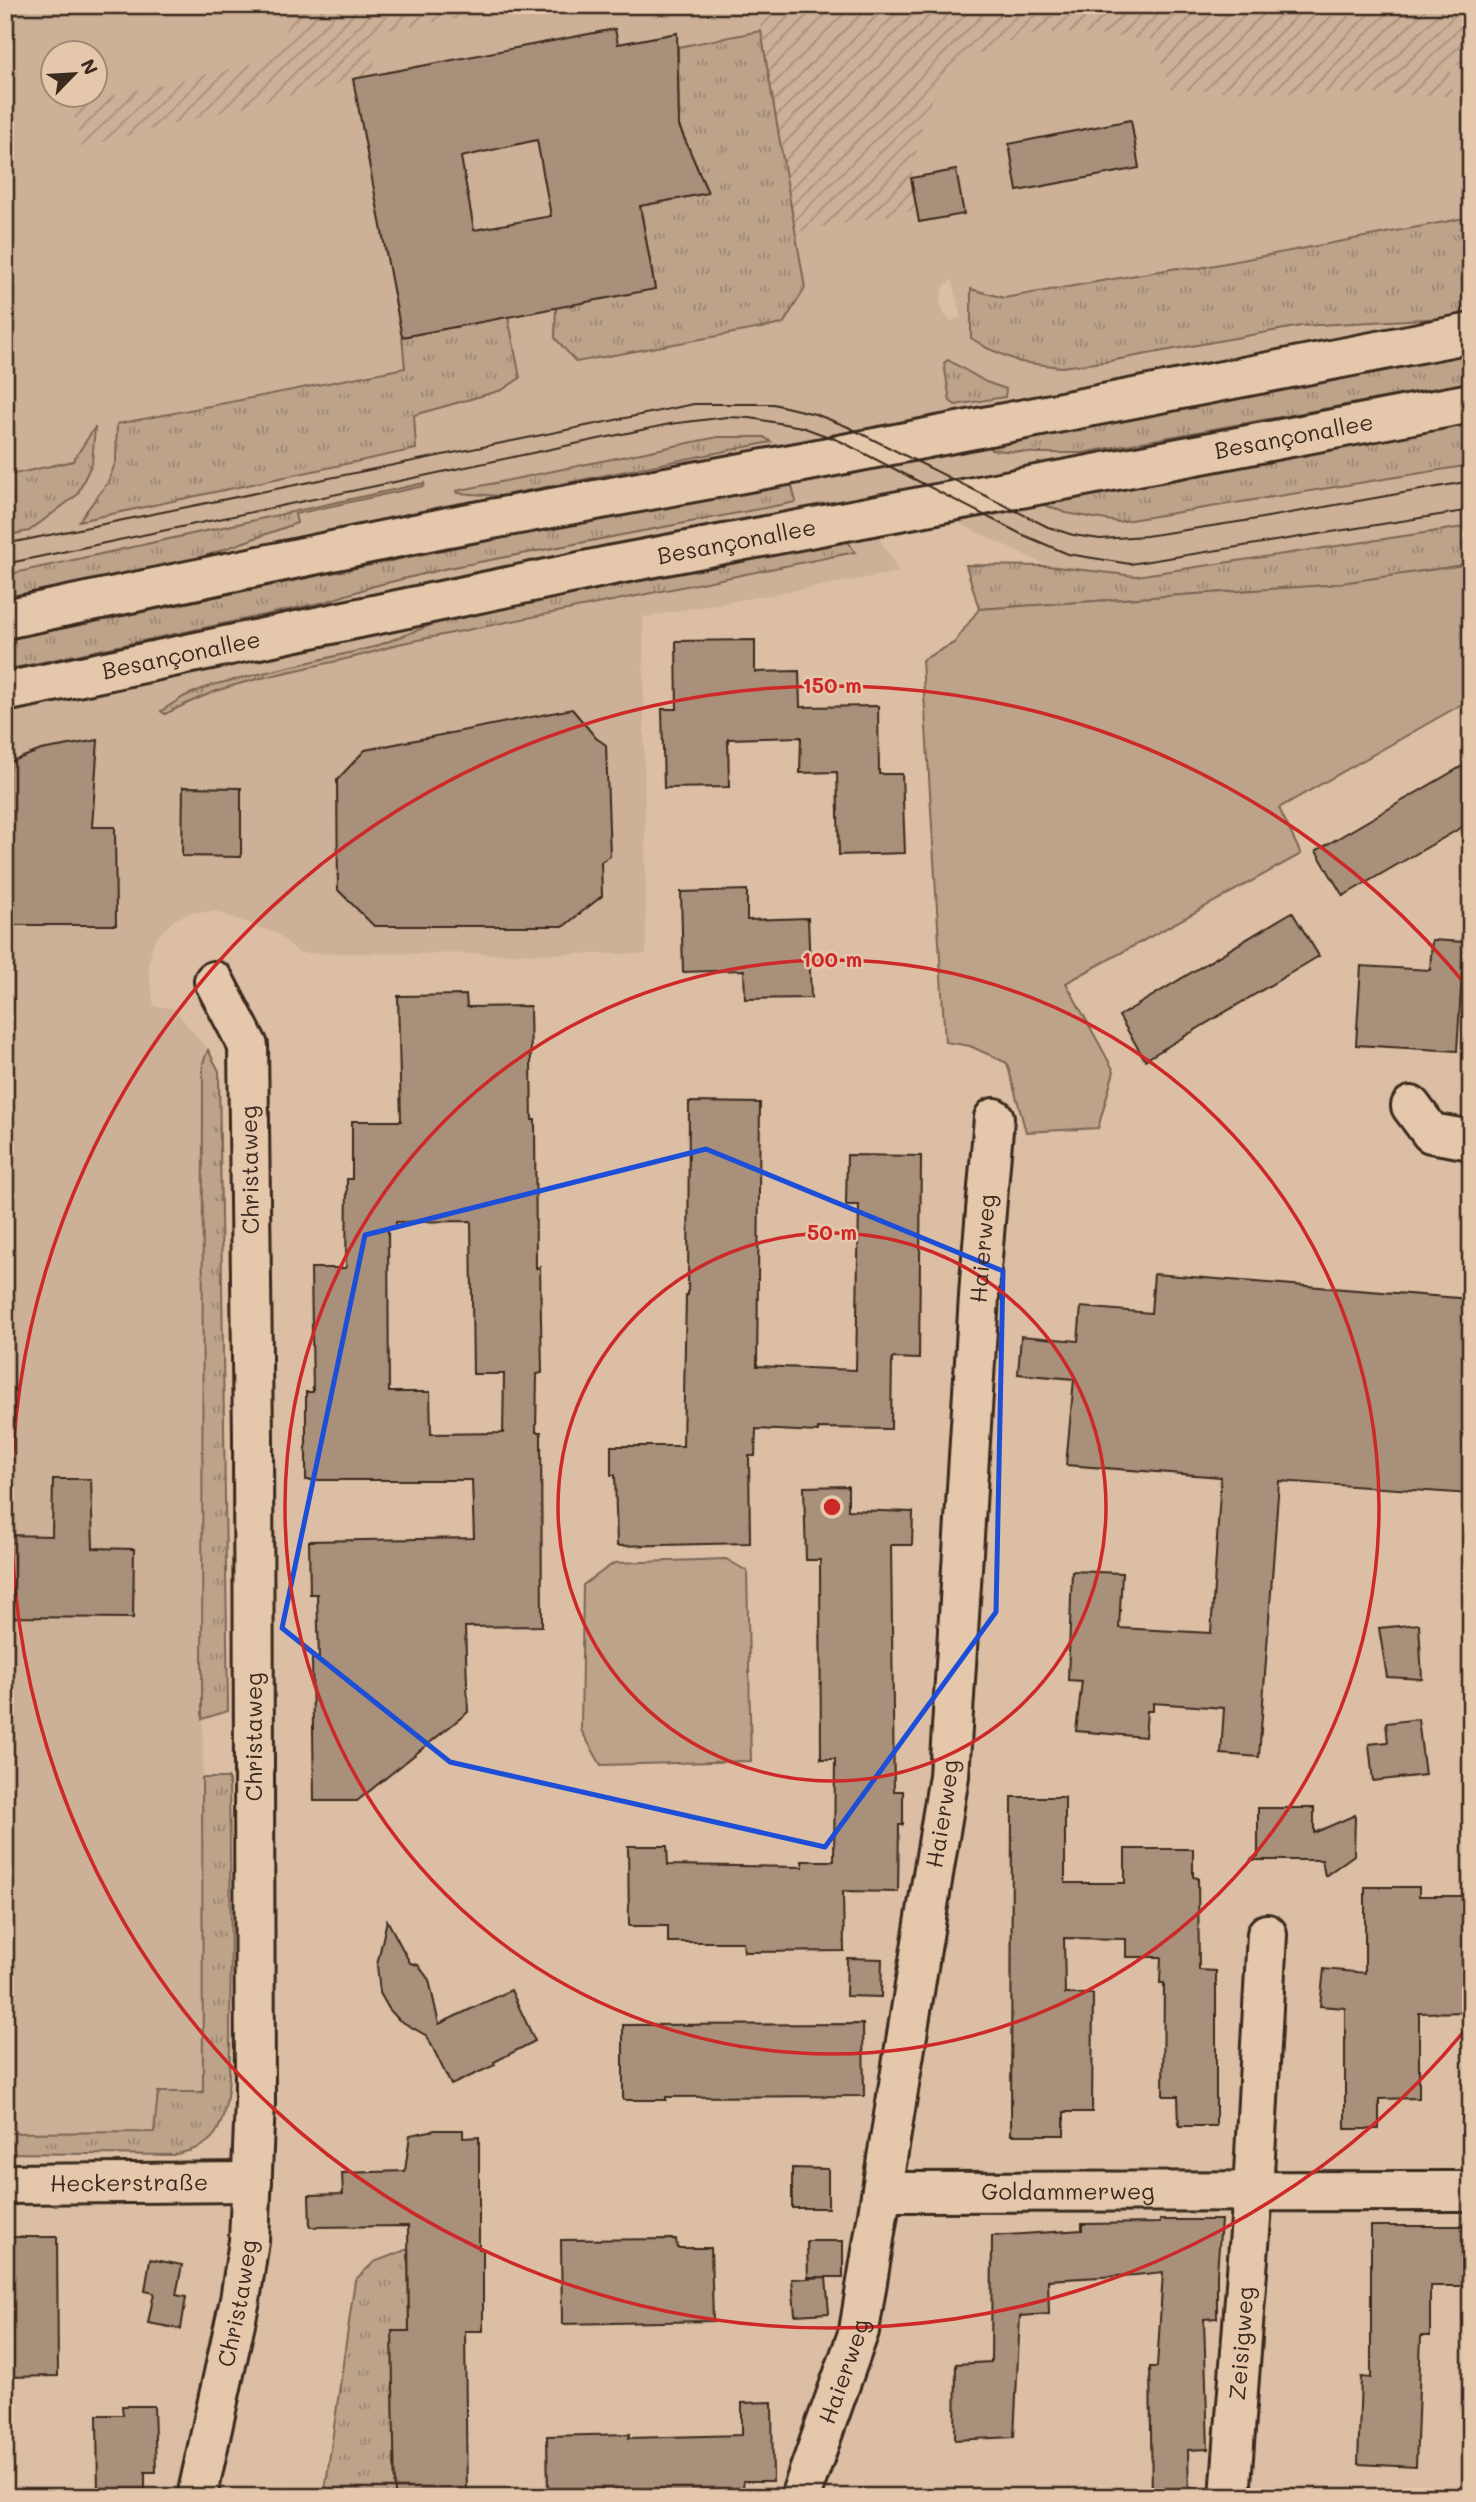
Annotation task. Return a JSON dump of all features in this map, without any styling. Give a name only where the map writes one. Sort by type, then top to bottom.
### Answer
[{"type":"street","points":[[5,619],[448,527],[803,462],[1288,366],[1471,333]]},
{"type":"street","name":"Besançonallee","points":[[5,692],[613,565],[1471,403]]},
{"type":"street","name":"Christaweg","points":[[197,2497],[240,2300],[249,2241],[255,2019],[253,1436],[248,1046],[214,981]]},
{"type":"street","points":[[1411,1106],[1431,1133],[1471,1140]]},
{"type":"street","name":"Haierweg","points":[[800,2497],[859,2331],[948,1776],[980,1281],[994,1118]]},
{"type":"street","points":[[1253,2192],[1266,1934]]},
{"type":"street","name":"Heckerstraße","points":[[5,2184],[252,2182]]},
{"type":"street","name":"Goldammerweg","points":[[882,2192],[1471,2191]]},
{"type":"street","name":"Zeisigweg","points":[[1230,2497],[1253,2192]]},
{"type":"highlighted area","points":[[706,1149],[1003,1271],[996,1612],[825,1847],[450,1762],[282,1628],[365,1235]]},
{"type":"shaded area","points":[[5,5],[1471,5],[1471,217],[1194,269],[1177,268],[1004,298],[972,289],[1061,367],[1104,362],[1301,326],[1471,314],[1471,352],[989,445],[991,450],[1082,453],[1471,382],[1471,423],[1041,503],[1471,464],[1471,526],[1136,576],[1048,566],[948,518],[877,534],[899,572],[643,617],[646,954],[299,953],[278,934],[215,911],[190,913],[175,919],[154,940],[148,965],[154,1006],[173,1008],[208,1050],[203,1063],[203,2092],[154,2132],[5,2133],[5,670],[325,602],[374,586],[448,568],[796,501],[790,479],[5,640],[5,601],[274,530],[296,523],[295,514],[424,486],[5,575],[5,536],[29,531],[94,429],[73,461],[5,476]],"holes":[[[952,279],[961,318],[950,321],[943,313],[940,299],[943,288]],[[405,368],[502,390],[414,415],[416,449],[80,519],[108,483],[116,461],[117,424]],[[718,437],[764,437],[457,493],[456,491]],[[854,553],[398,644],[345,661],[235,684],[161,711],[185,696],[212,685],[374,647],[462,613]]]},
{"type":"shaded area","points":[[294,5],[538,5],[380,31],[371,45],[377,74],[81,147],[73,108],[108,108],[108,97],[259,62],[272,50],[287,27]]},
{"type":"shaded area","points":[[759,5],[1471,5],[1471,66],[1450,64],[1452,96],[1171,90],[1154,40],[1058,32],[1019,37],[967,58],[931,101],[911,178],[917,210],[795,232]]},
{"type":"green space","points":[[761,31],[805,288],[783,324],[576,362],[555,338],[556,307],[655,288],[640,206],[708,193],[679,126],[678,47]]},
{"type":"green space","points":[[1471,217],[1471,314],[1301,326],[1104,362],[1061,367],[1020,362],[971,338],[971,289],[1004,298],[1177,268],[1194,269]]},
{"type":"green space","points":[[508,316],[520,378],[502,390],[414,415],[416,449],[79,521],[108,482],[116,461],[117,424],[405,368],[402,337]]},
{"type":"green space","points":[[1471,352],[1471,382],[1082,453],[991,450],[989,445]]},
{"type":"green space","points":[[948,360],[986,382],[1006,389],[1005,397],[955,405],[950,401],[944,363]]},
{"type":"green space","points":[[1471,423],[1471,465],[1118,522],[1066,513],[1039,503]]},
{"type":"green space","points":[[95,427],[92,463],[77,495],[29,531],[5,536],[5,476],[73,461]]},
{"type":"green space","points":[[718,437],[764,437],[771,442],[501,496],[456,491]]},
{"type":"green space","points":[[790,479],[796,502],[448,568],[374,586],[325,602],[5,670],[5,640]]},
{"type":"green space","points":[[424,483],[424,486],[295,514],[297,523],[175,567],[5,601],[5,575]]},
{"type":"green space","points":[[1471,526],[1471,564],[1328,585],[979,609],[966,565],[1048,566],[1136,576]]},
{"type":"green space","points":[[846,539],[855,552],[398,644],[235,685],[165,714],[161,711],[185,696],[212,685],[374,647],[462,613]]},
{"type":"green space","points":[[1471,564],[1471,699],[1279,808],[1301,854],[1066,983],[1114,1071],[1098,1128],[1026,1132],[1007,1063],[970,1046],[945,1042],[922,660],[954,643],[979,609],[1328,585]]},
{"type":"green space","points":[[208,1050],[219,1071],[228,1711],[202,1719],[203,1063]]},
{"type":"green space","points":[[726,1559],[747,1571],[751,1761],[601,1765],[581,1730],[583,1585],[614,1563]]},
{"type":"green space","points":[[202,1778],[229,1778],[230,2062],[221,2124],[206,2143],[173,2155],[5,2153],[5,2133],[154,2132],[158,2092],[203,2092]]},
{"type":"green space","points":[[408,2249],[409,2331],[394,2415],[395,2497],[324,2497],[355,2280],[374,2262]]},
{"type":"building","points":[[615,29],[618,44],[677,33],[679,126],[708,193],[640,206],[655,289],[402,337],[353,79]],"holes":[[[537,140],[551,216],[474,230],[461,157]]]},
{"type":"building","points":[[1131,120],[1139,168],[1017,191],[1009,144]]},
{"type":"building","points":[[956,170],[964,214],[919,222],[911,178]]},
{"type":"building","points":[[755,640],[755,672],[799,671],[800,707],[878,706],[879,774],[902,774],[905,853],[839,855],[837,772],[800,773],[801,737],[728,739],[729,787],[664,788],[662,709],[677,709],[676,641]]},
{"type":"building","points":[[572,709],[596,738],[606,745],[610,856],[601,862],[602,896],[564,926],[374,926],[338,890],[337,780],[365,750]]},
{"type":"building","points":[[98,740],[92,827],[115,827],[116,925],[11,925],[10,898],[5,898],[5,764],[41,750]]},
{"type":"building","points":[[1471,761],[1471,822],[1343,896],[1316,851]]},
{"type":"building","points":[[183,787],[241,788],[241,857],[182,856]]},
{"type":"building","points":[[747,890],[747,920],[808,918],[811,998],[745,999],[744,970],[683,972],[681,892]]},
{"type":"building","points":[[1292,912],[1319,956],[1145,1060],[1119,1016]]},
{"type":"building","points":[[1432,940],[1464,942],[1457,1051],[1356,1045],[1361,966],[1430,970]]},
{"type":"building","points":[[466,995],[467,1007],[530,1006],[532,1120],[535,1120],[536,1268],[540,1267],[542,1373],[537,1374],[536,1432],[541,1432],[542,1626],[465,1627],[468,1712],[357,1801],[314,1801],[312,1658],[319,1658],[317,1594],[310,1594],[309,1541],[474,1538],[472,1480],[306,1480],[306,1392],[313,1392],[311,1268],[346,1268],[347,1179],[352,1179],[352,1121],[401,1121],[398,996]],"holes":[[[471,1221],[473,1374],[504,1374],[503,1433],[431,1434],[430,1392],[389,1392],[388,1227],[396,1227],[396,1222]]]},
{"type":"building","points":[[689,1102],[760,1103],[757,1366],[856,1370],[859,1205],[846,1205],[847,1155],[921,1156],[919,1359],[892,1358],[891,1429],[818,1428],[818,1432],[756,1429],[755,1456],[749,1456],[750,1543],[617,1546],[615,1475],[611,1475],[611,1446],[683,1446],[688,1295]]},
{"type":"building","points":[[1154,1274],[1471,1299],[1471,1494],[1279,1481],[1259,1757],[1221,1754],[1224,1708],[1153,1703],[1153,1711],[1147,1711],[1145,1737],[1076,1731],[1082,1681],[1068,1680],[1072,1571],[1122,1573],[1119,1628],[1211,1633],[1221,1477],[1066,1465],[1074,1379],[1018,1374],[1021,1336],[1078,1341],[1081,1307],[1151,1313]]},
{"type":"building","points":[[53,1479],[91,1479],[93,1548],[134,1549],[133,1618],[5,1617],[5,1535],[52,1536]]},
{"type":"building","points":[[848,1486],[848,1510],[913,1512],[912,1545],[891,1545],[894,1791],[903,1791],[903,1825],[899,1825],[898,1892],[843,1891],[844,1951],[744,1952],[743,1942],[668,1942],[668,1926],[629,1926],[628,1846],[667,1846],[668,1865],[803,1867],[802,1861],[834,1861],[835,1759],[821,1759],[820,1560],[806,1560],[804,1487]]},
{"type":"building","points":[[1419,1624],[1422,1679],[1387,1677],[1379,1628]]},
{"type":"building","points":[[1418,1719],[1425,1775],[1373,1781],[1369,1744],[1388,1742],[1386,1723]]},
{"type":"building","points":[[1012,1797],[1065,1797],[1065,1883],[1125,1883],[1125,1849],[1193,1849],[1193,1877],[1198,1878],[1199,1970],[1216,1971],[1216,2126],[1179,2126],[1178,2096],[1163,2096],[1164,1983],[1160,1983],[1161,1957],[1126,1957],[1126,1939],[1064,1938],[1065,1994],[1093,1994],[1092,2112],[1064,2112],[1064,2135],[1011,2135]]},
{"type":"building","points":[[1258,1808],[1314,1808],[1314,1833],[1355,1815],[1354,1855],[1325,1876],[1322,1860],[1250,1860],[1258,1856]]},
{"type":"building","points":[[1365,1887],[1419,1887],[1419,1896],[1471,1896],[1471,2012],[1419,2013],[1419,2098],[1379,2099],[1379,2129],[1345,2129],[1345,2008],[1320,2006],[1324,1969],[1365,1973]]},
{"type":"building","points":[[387,1920],[410,1963],[418,1965],[429,1980],[439,2024],[511,1990],[535,2041],[494,2062],[495,2065],[451,2085],[427,2036],[399,2020],[380,1993],[377,1965]]},
{"type":"building","points":[[847,1958],[882,1959],[881,1997],[846,1996]]},
{"type":"building","points":[[863,2024],[864,2096],[666,2097],[666,2100],[623,2100],[623,2025]]},
{"type":"building","points":[[435,2130],[463,2130],[463,2138],[479,2137],[479,2249],[483,2249],[483,2331],[465,2331],[467,2497],[395,2497],[392,2331],[409,2331],[408,2226],[310,2227],[309,2195],[343,2194],[342,2173],[405,2171],[410,2135]]},
{"type":"building","points":[[792,2168],[828,2169],[828,2208],[792,2208]]},
{"type":"building","points":[[1160,2220],[1221,2220],[1217,2318],[1204,2319],[1208,2449],[1188,2450],[1189,2497],[1152,2497],[1150,2367],[1157,2367],[1163,2272],[1048,2280],[1049,2314],[1020,2316],[1014,2437],[955,2440],[956,2364],[991,2362],[992,2236],[1082,2230],[1082,2224],[1160,2223]]},
{"type":"building","points":[[1371,2226],[1471,2226],[1471,2286],[1430,2286],[1430,2336],[1421,2336],[1416,2467],[1358,2464],[1361,2377],[1371,2378]]},
{"type":"building","points":[[5,2237],[57,2237],[58,2376],[5,2377]]},
{"type":"building","points":[[676,2239],[677,2248],[711,2248],[713,2321],[562,2324],[561,2240]]},
{"type":"building","points":[[807,2241],[843,2241],[843,2277],[808,2277]]},
{"type":"building","points":[[150,2259],[182,2265],[176,2295],[186,2297],[181,2329],[148,2323],[154,2293],[145,2291]]},
{"type":"building","points":[[826,2277],[829,2313],[795,2315],[792,2279]]},
{"type":"building","points":[[772,2402],[773,2481],[743,2481],[744,2497],[548,2497],[547,2436],[630,2434],[629,2438],[742,2435],[742,2403]]},
{"type":"building","points":[[122,2406],[154,2406],[156,2472],[145,2472],[145,2497],[98,2497],[97,2415],[123,2415]]},
{"type":"tram line","points":[[5,544],[694,404],[773,404],[815,414],[846,426],[1048,527],[1073,535],[1100,539],[1146,536],[1251,520],[1471,481]]},
{"type":"tram line","points":[[5,564],[670,424],[727,417],[802,427],[840,441],[1021,534],[1068,554],[1130,564],[1471,510]]}]
